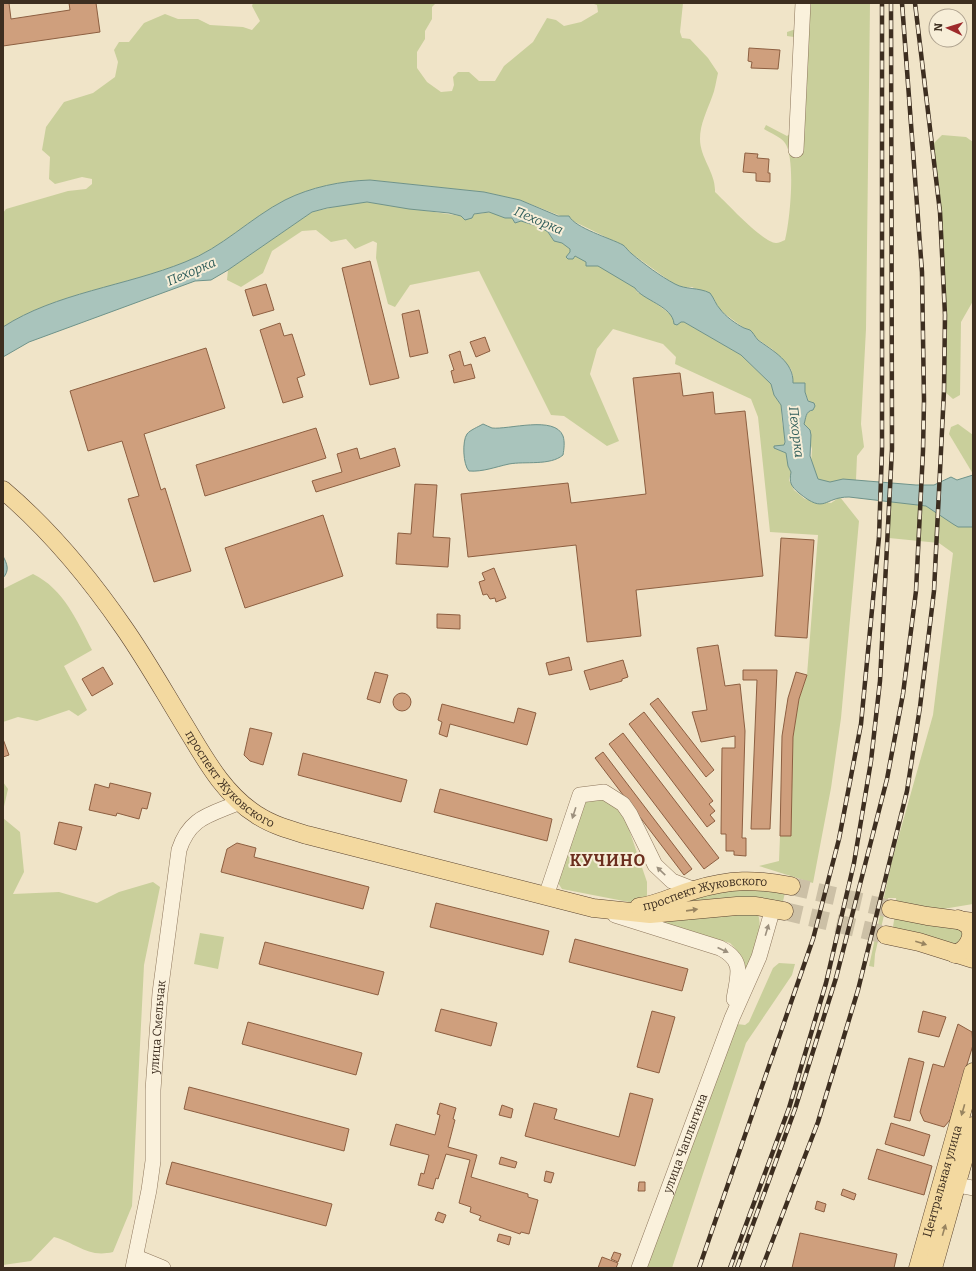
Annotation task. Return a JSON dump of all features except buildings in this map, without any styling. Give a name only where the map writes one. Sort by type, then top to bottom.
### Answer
[{"type":"main road","name":"проспект Жуковского","points":[[3,490],[46,530],[74,560],[101,594],[150,668],[211,769],[240,802],[256,815],[286,829],[593,908],[650,914],[724,906],[778,910]]},
{"type":"main road","name":"проспект Жуковского","points":[[570,903],[623,908],[640,907],[695,890],[743,880],[765,881],[791,886]]},
{"type":"main road","points":[[891,909],[927,916],[968,918],[972,934],[970,946],[964,951],[955,954]]},
{"type":"main road","points":[[886,935],[919,942],[973,960]]},
{"type":"main road","points":[[955,954],[973,972]]},
{"type":"main road","name":"Центральная улица","points":[[918,1268],[973,1072]]},
{"type":"main road","name":"Центральная улица","points":[[933,1268],[965,1186],[973,1126]]},
{"type":"street","points":[[796,150],[803,3]]},
{"type":"street","points":[[546,896],[580,795],[591,792],[604,792],[623,804],[630,814],[655,865],[672,881],[695,890]]},
{"type":"street","name":"улица Смельчак","points":[[163,1268],[134,1262],[152,1161],[153,1090],[160,993],[179,850],[185,833],[192,825],[214,813],[240,802]]},
{"type":"street","name":"улица Чаплыгина","points":[[593,908],[720,948],[731,953],[735,957],[738,975],[732,1018]]},
{"type":"street","name":"улица Чаплыгина","points":[[639,1268],[732,1018],[778,910]]},
{"type":"green space","points":[[253,3],[436,3],[432,7],[432,19],[425,31],[425,39],[417,52],[417,68],[427,82],[441,92],[452,91],[454,85],[453,77],[458,72],[469,72],[479,81],[495,81],[504,66],[533,42],[547,18],[556,20],[564,26],[581,22],[598,12],[597,5],[591,3],[683,3],[680,32],[682,38],[690,39],[708,58],[718,73],[713,94],[702,123],[700,133],[702,153],[713,178],[715,192],[762,236],[776,243],[785,240],[787,231],[791,190],[790,162],[785,143],[764,129],[766,125],[787,136],[791,133],[794,37],[787,36],[787,32],[796,29],[797,3],[870,3],[866,329],[861,424],[864,447],[857,456],[856,480],[826,482],[818,479],[811,463],[812,449],[804,424],[805,417],[814,403],[809,402],[805,392],[792,383],[793,376],[791,369],[783,360],[772,349],[756,338],[750,330],[744,328],[719,309],[714,299],[692,287],[683,288],[674,284],[631,253],[624,246],[571,220],[520,200],[484,192],[370,180],[337,183],[316,188],[295,195],[272,207],[224,241],[185,262],[139,278],[91,291],[45,306],[23,315],[3,327],[3,213],[6,209],[68,191],[86,189],[92,184],[92,179],[82,177],[55,184],[49,179],[50,157],[42,150],[46,127],[64,102],[93,93],[115,77],[118,62],[114,50],[119,42],[129,42],[144,23],[165,14],[178,19],[198,19],[210,25],[243,27],[252,30],[260,21],[252,6]]},
{"type":"green space","points":[[942,135],[966,137],[973,142],[973,301],[961,322],[960,395],[953,399],[944,391],[944,279],[934,143]]},
{"type":"green space","points":[[367,202],[461,216],[492,212],[502,217],[512,218],[515,223],[521,221],[540,227],[548,232],[554,241],[562,243],[570,249],[570,252],[612,273],[635,288],[637,292],[646,296],[670,314],[674,319],[684,322],[741,355],[771,384],[774,395],[781,405],[785,436],[784,446],[777,449],[786,453],[788,466],[791,472],[789,480],[794,490],[805,499],[831,503],[840,497],[859,521],[841,718],[831,788],[813,883],[759,866],[779,861],[780,836],[791,836],[793,737],[799,699],[807,675],[818,535],[770,532],[758,417],[751,399],[675,364],[676,357],[663,344],[613,329],[597,349],[590,374],[619,441],[607,446],[564,416],[551,415],[479,271],[410,285],[395,307],[388,304],[376,258],[377,243],[373,241],[355,249],[346,239],[331,242],[316,230],[302,231],[272,251],[263,273],[241,287],[227,280],[228,270],[312,212],[351,203]]},
{"type":"green space","points":[[958,424],[973,435],[973,474],[949,434],[951,427]]},
{"type":"green space","points":[[890,501],[926,506],[958,527],[973,527],[973,904],[937,910],[897,905],[896,898],[888,898],[875,954],[874,967],[869,966],[892,860],[933,715],[953,553],[939,543],[889,538]]},
{"type":"green space","points":[[33,574],[44,580],[61,597],[75,617],[92,650],[64,666],[87,710],[78,716],[69,710],[37,721],[18,717],[3,722],[3,589]]},
{"type":"green space","points":[[3,782],[8,789],[3,811]]},
{"type":"green space","points":[[593,794],[623,812],[647,882],[647,898],[634,903],[562,889],[558,883],[580,805]]},
{"type":"green space","points":[[3,818],[20,832],[24,872],[13,894],[59,892],[97,903],[119,892],[153,882],[160,887],[144,965],[132,1206],[113,1252],[96,1253],[82,1249],[54,1237],[31,1261],[3,1265]]},
{"type":"green space","points":[[786,888],[782,906],[676,901],[714,891]]},
{"type":"green space","points":[[757,912],[759,920],[758,942],[739,996],[742,974],[741,961],[736,949],[730,943],[642,919]]},
{"type":"green space","points":[[895,915],[959,927],[967,936],[955,946],[892,932]]},
{"type":"green space","points":[[200,933],[224,937],[218,969],[194,964]]},
{"type":"green space","points":[[779,963],[795,964],[792,975],[746,1043],[672,1268],[645,1268],[737,1024],[745,1025],[749,1022],[773,968]]},
{"type":"water","name":"Пехорка","points":[[370,180],[484,192],[520,200],[558,216],[569,216],[578,225],[585,229],[623,245],[647,266],[675,284],[710,293],[722,312],[734,322],[750,330],[758,340],[782,358],[790,369],[793,383],[805,383],[805,392],[808,401],[814,403],[815,406],[813,410],[808,412],[804,424],[810,430],[810,456],[818,479],[830,482],[843,479],[934,485],[951,477],[957,480],[973,475],[973,527],[958,527],[926,506],[849,497],[834,499],[820,504],[808,499],[796,491],[791,484],[791,472],[788,466],[786,453],[774,448],[774,446],[784,445],[785,442],[781,405],[774,395],[771,384],[741,355],[684,322],[677,325],[674,324],[668,312],[663,308],[644,296],[635,288],[598,266],[586,266],[586,262],[575,256],[573,259],[568,259],[566,257],[570,252],[570,249],[562,243],[554,241],[548,232],[540,227],[521,221],[515,223],[512,218],[505,218],[489,212],[474,214],[472,218],[465,220],[461,216],[449,213],[409,209],[367,202],[327,208],[312,212],[211,280],[195,281],[29,342],[3,357],[3,327],[23,315],[68,298],[139,278],[185,262],[211,249],[272,207],[295,195],[326,186]]},
{"type":"water","points":[[483,424],[492,428],[530,425],[551,426],[558,430],[563,436],[563,455],[551,461],[515,463],[484,470],[469,471],[464,459],[465,437],[470,431]]},
{"type":"water","points":[[3,556],[7,564],[7,572],[3,578]]},
{"type":"tunnel","points":[[791,886],[891,909]]},
{"type":"tunnel","points":[[784,911],[886,935]]},
{"type":"railway","points":[[699,1268],[813,939],[839,839],[861,724],[879,537],[882,449],[882,3]]},
{"type":"railway","points":[[730,1268],[789,1108],[826,983],[854,863],[871,761],[880,681],[892,449],[891,3]]},
{"type":"railway","points":[[737,1268],[795,1109],[836,978],[887,779],[903,694],[916,591],[924,401],[922,272],[902,3]]},
{"type":"railway","points":[[762,1268],[818,1122],[858,990],[907,791],[920,707],[934,591],[944,391],[945,315],[940,212],[915,3]]},
{"type":"district","name":"КУЧИНО","points":[[608,860]]}]
